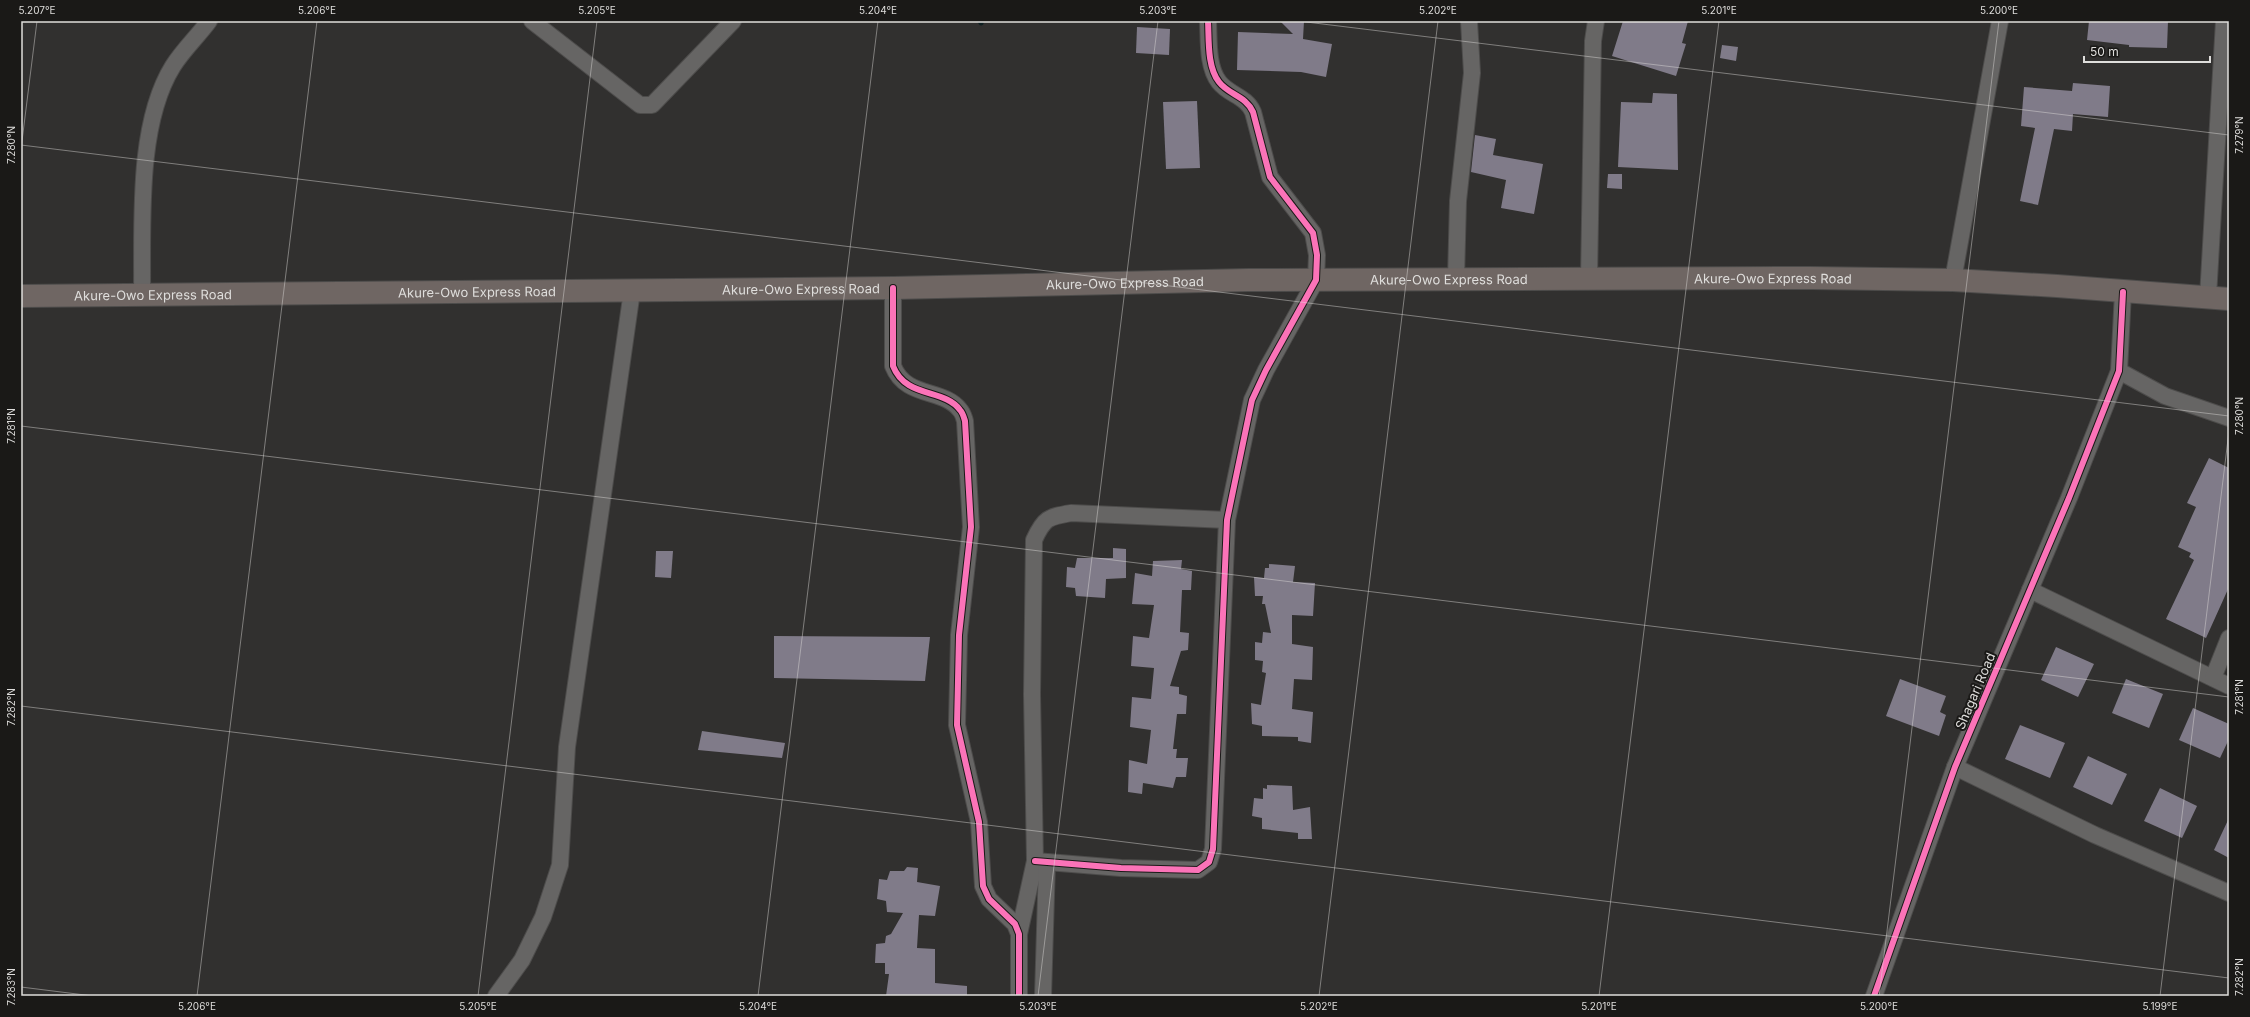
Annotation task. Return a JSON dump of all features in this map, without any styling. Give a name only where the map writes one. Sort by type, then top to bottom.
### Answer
[{"type":"highway","name":"Akure-Owo Express Road","points":[[21,296],[893,288],[1316,280],[1811,278],[1953,280],[2219,298]]},
{"type":"street","points":[[142,294],[144,201],[147,150],[156,103],[173,66],[210,21]]},
{"type":"street","points":[[532,21],[640,105],[647,106],[652,105],[733,21]]},
{"type":"street","points":[[1041,862],[1121,868],[1198,870],[1210,862],[1213,849],[1227,520],[1252,400],[1266,370],[1316,280],[1317,255],[1312,233],[1270,177],[1253,112],[1249,103],[1220,83],[1214,74],[1210,55],[1208,21]]},
{"type":"street","points":[[1456,279],[1458,201],[1472,73],[1469,21]]},
{"type":"street","points":[[1590,279],[1593,41],[1596,21]]},
{"type":"street","points":[[1953,280],[2000,21]]},
{"type":"street","points":[[2219,298],[2224,21]]},
{"type":"street","points":[[893,288],[893,366],[897,376],[906,384],[952,403],[961,410],[965,422],[971,527],[959,635],[957,725],[979,822],[983,886],[989,899],[1015,924],[1019,934]]},
{"type":"street","points":[[496,996],[522,960],[543,917],[560,865],[567,747],[632,291]]},
{"type":"street","name":"Shagari Road","points":[[1874,996],[1955,767],[2069,498],[2119,371],[2123,292]]},
{"type":"street","points":[[2119,371],[2165,396],[2229,418]]},
{"type":"street","points":[[1043,996],[1041,862],[1032,694],[1034,540],[1041,525],[1050,517],[1071,513],[1227,520]]},
{"type":"street","points":[[2030,590],[2229,686]]},
{"type":"street","points":[[2213,678],[2229,638]]},
{"type":"street","points":[[1955,767],[2095,835],[2229,893]]},
{"type":"street","points":[[1019,996],[1019,934],[1041,862]]},
{"type":"building","points":[[1280,21],[1304,21],[1303,39],[1332,44],[1326,77],[1301,72],[1237,70],[1238,32],[1293,34]]},
{"type":"building","points":[[1623,21],[1688,21],[1682,43],[1686,44],[1676,76],[1612,56]]},
{"type":"building","points":[[2089,21],[2168,21],[2167,48],[2129,47],[2129,45],[2087,40]]},
{"type":"building","points":[[1137,27],[1170,29],[1169,55],[1136,53]]},
{"type":"building","points":[[1722,45],[1738,47],[1736,61],[1720,58]]},
{"type":"building","points":[[2073,83],[2110,86],[2108,117],[2073,114],[2072,131],[2054,129],[2038,205],[2020,201],[2035,128],[2021,126],[2024,87],[2072,91]]},
{"type":"building","points":[[1653,93],[1677,94],[1678,170],[1618,167],[1621,102],[1652,103]]},
{"type":"building","points":[[1197,101],[1200,168],[1166,169],[1163,102]]},
{"type":"building","points":[[1475,135],[1496,139],[1493,155],[1543,164],[1534,214],[1501,208],[1506,180],[1471,172]]},
{"type":"building","points":[[1608,174],[1622,174],[1622,189],[1607,188]]},
{"type":"building","points":[[2209,458],[2229,468],[2229,587],[2206,638],[2166,619],[2194,560],[2189,557],[2191,553],[2178,547],[2196,507],[2187,503]]},
{"type":"building","points":[[1113,548],[1126,549],[1126,578],[1106,579],[1105,598],[1076,596],[1075,588],[1066,587],[1067,567],[1075,568],[1077,558],[1113,558]]},
{"type":"building","points":[[656,551],[673,551],[671,578],[655,577]]},
{"type":"building","points":[[1182,560],[1181,569],[1192,571],[1191,590],[1182,590],[1180,632],[1189,633],[1188,650],[1181,651],[1170,686],[1179,687],[1179,694],[1187,696],[1186,714],[1177,714],[1173,749],[1177,749],[1176,758],[1188,758],[1186,777],[1176,777],[1173,788],[1143,783],[1142,794],[1128,792],[1129,760],[1147,764],[1151,730],[1130,727],[1132,697],[1151,699],[1154,668],[1131,666],[1133,636],[1149,638],[1154,605],[1132,604],[1135,573],[1152,576],[1153,561]]},
{"type":"building","points":[[1269,564],[1295,566],[1293,582],[1315,583],[1313,616],[1292,615],[1292,644],[1313,647],[1312,680],[1294,679],[1292,709],[1313,712],[1311,743],[1298,741],[1298,737],[1262,736],[1262,726],[1252,724],[1251,703],[1261,705],[1266,673],[1262,672],[1263,661],[1255,660],[1255,642],[1262,643],[1263,632],[1271,633],[1265,604],[1262,604],[1263,596],[1255,596],[1254,577],[1264,578],[1265,568],[1269,568]]},
{"type":"building","points":[[774,636],[930,637],[925,681],[774,678]]},
{"type":"building","points":[[2056,647],[2094,664],[2078,697],[2041,680]]},
{"type":"building","points":[[1900,679],[1946,696],[1940,712],[1946,715],[1939,736],[1886,716]]},
{"type":"building","points":[[2126,679],[2163,694],[2149,728],[2112,713]]},
{"type":"building","points":[[2193,708],[2229,724],[2229,739],[2220,758],[2179,740]]},
{"type":"building","points":[[2020,725],[2065,743],[2050,778],[2005,759]]},
{"type":"building","points":[[702,731],[785,743],[782,758],[698,750]]},
{"type":"building","points":[[2088,756],[2127,774],[2112,805],[2073,787]]},
{"type":"building","points":[[1267,785],[1292,786],[1293,810],[1310,807],[1312,839],[1298,839],[1298,833],[1262,829],[1262,818],[1252,816],[1254,798],[1263,799],[1263,788],[1267,789]]},
{"type":"building","points":[[2160,788],[2197,806],[2182,838],[2144,821]]},
{"type":"building","points":[[2229,818],[2229,858],[2214,850]]},
{"type":"building","points":[[907,867],[918,868],[917,882],[940,886],[935,916],[919,915],[917,948],[935,949],[935,983],[967,986],[967,996],[886,996],[889,974],[885,974],[885,963],[875,963],[876,944],[885,943],[886,936],[891,934],[903,913],[887,912],[886,901],[877,899],[879,879],[887,880],[890,871],[904,871]]},
{"type":"cycle path","points":[[1035,861],[1121,868],[1198,870],[1209,862],[1213,849],[1227,520],[1252,400],[1266,370],[1316,280],[1317,255],[1313,233],[1270,177],[1253,112],[1246,102],[1223,86],[1215,76],[1209,53],[1208,21]]},
{"type":"cycle path","points":[[893,288],[893,366],[899,376],[907,384],[916,389],[945,398],[953,403],[961,411],[965,421],[971,527],[959,635],[957,725],[979,822],[983,886],[989,899],[1015,924],[1019,934],[1019,996]]},
{"type":"cycle path","points":[[1874,996],[1955,767],[2069,498],[2119,371],[2123,292]]}]
